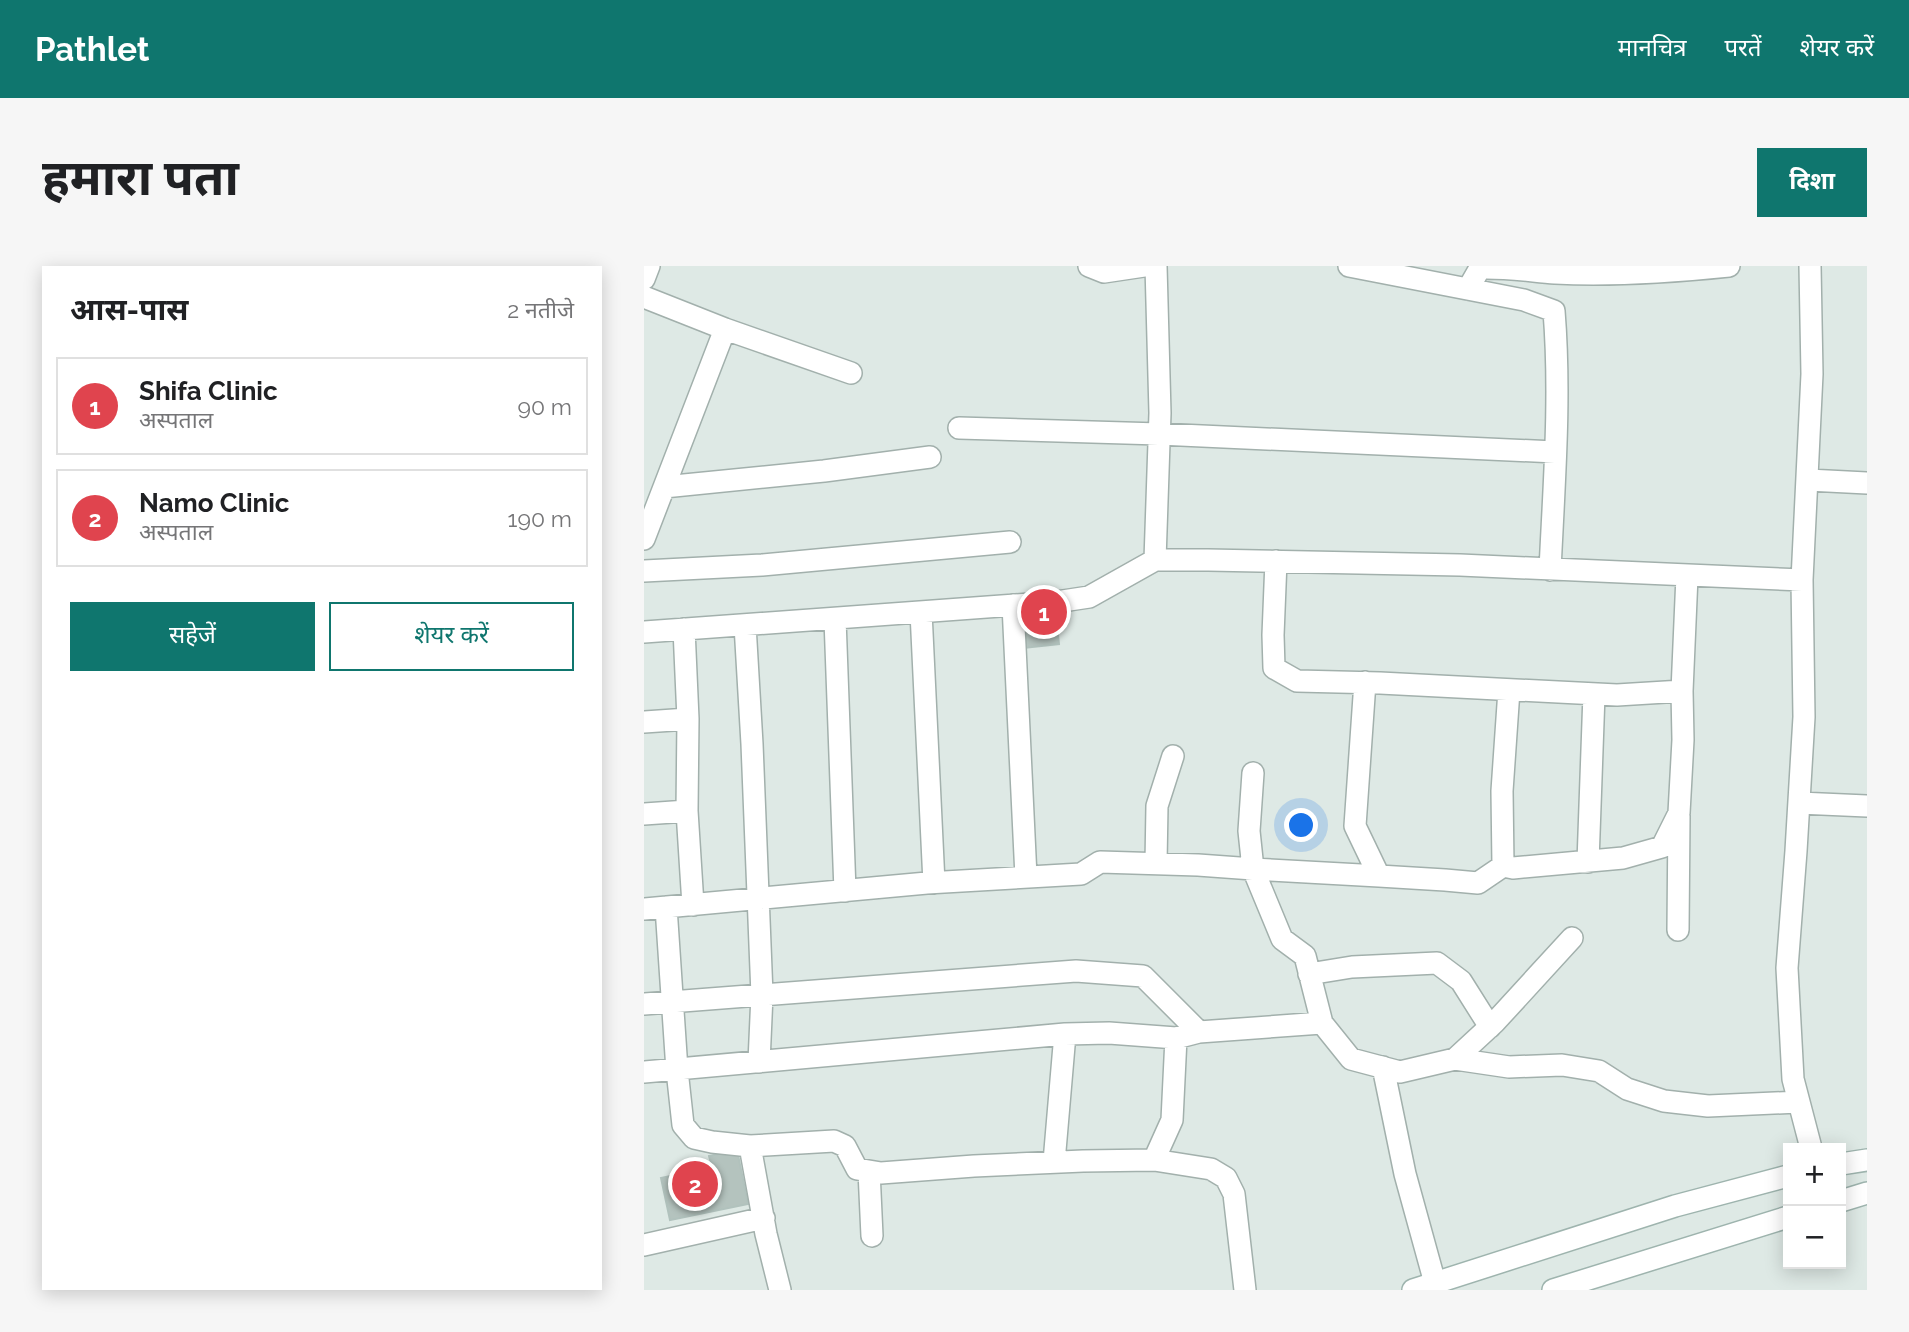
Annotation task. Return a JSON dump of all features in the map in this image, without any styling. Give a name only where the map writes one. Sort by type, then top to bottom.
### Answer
[{"type":"street","points":[[644,279],[649,266]]},
{"type":"street","points":[[1089,266],[1104,272],[1144,266]]},
{"type":"street","points":[[1155,561],[1159,434],[1156,266]]},
{"type":"street","points":[[1349,266],[1524,300],[1554,311],[1557,346],[1550,569]]},
{"type":"street","points":[[1468,289],[1480,268],[1500,267],[1555,273],[1619,273],[1684,271],[1728,266]]},
{"type":"street","points":[[1810,266],[1812,374],[1802,580],[1804,717],[1787,968],[1793,1080],[1810,1143]]},
{"type":"street","points":[[644,298],[851,373]]},
{"type":"street","points":[[644,539],[725,329]]},
{"type":"street","points":[[959,428],[1555,452]]},
{"type":"street","points":[[664,487],[930,457]]},
{"type":"street","points":[[1808,480],[1867,484]]},
{"type":"street","points":[[644,571],[762,565],[1010,542]]},
{"type":"street","points":[[644,632],[1056,602],[1089,597],[1155,561],[1460,565],[1802,580]]},
{"type":"street","points":[[1276,561],[1274,668],[1297,681],[1617,695],[1682,691]]},
{"type":"street","points":[[1678,930],[1687,576]]},
{"type":"street","points":[[1013,605],[1026,877]]},
{"type":"street","points":[[921,612],[934,883]]},
{"type":"street","points":[[835,619],[845,891]]},
{"type":"street","points":[[745,625],[762,995],[760,1062]]},
{"type":"street","points":[[684,629],[688,719],[687,811],[693,905]]},
{"type":"street","points":[[1366,682],[1355,826],[1379,876]]},
{"type":"street","points":[[1503,866],[1502,791],[1509,690]]},
{"type":"street","points":[[1588,862],[1594,694]]},
{"type":"street","points":[[644,722],[688,719]]},
{"type":"street","points":[[1156,863],[1157,806],[1173,756]]},
{"type":"street","points":[[1253,773],[1250,831],[1252,869],[1282,939],[1305,956],[1322,1023],[1351,1059],[1400,1072],[1455,1059],[1509,1067],[1562,1065],[1599,1070],[1627,1088],[1664,1101],[1708,1106],[1798,1102]]},
{"type":"street","points":[[1799,803],[1867,806]]},
{"type":"street","points":[[644,814],[687,811]]},
{"type":"street","points":[[644,909],[934,883],[1081,874],[1100,862],[1156,863],[1478,883],[1503,866],[1513,868],[1623,858],[1661,847],[1679,813]]},
{"type":"street","points":[[666,907],[683,1125],[694,1138],[750,1146],[834,1140],[845,1146],[857,1169],[881,1174],[974,1166],[1154,1160],[1211,1169],[1226,1178],[1234,1194],[1245,1290]]},
{"type":"street","points":[[1455,1059],[1490,1027],[1572,938]]},
{"type":"street","points":[[1309,974],[1352,967],[1437,963],[1461,981],[1490,1027]]},
{"type":"street","points":[[644,1004],[1076,971],[1143,976],[1199,1032]]},
{"type":"street","points":[[644,1072],[1065,1034],[1109,1033],[1176,1038],[1199,1032],[1322,1023]]},
{"type":"street","points":[[1054,1162],[1065,1034]]},
{"type":"street","points":[[1154,1160],[1172,1120],[1176,1038]]},
{"type":"street","points":[[1383,1067],[1405,1174],[1435,1283]]},
{"type":"street","points":[[750,1146],[780,1290]]},
{"type":"street","points":[[1846,1163],[1867,1160]]},
{"type":"street","points":[[869,1171],[872,1237]]},
{"type":"street","points":[[1413,1290],[1675,1206],[1783,1177]]},
{"type":"street","points":[[1846,1199],[1867,1193]]},
{"type":"street","points":[[644,1245],[764,1218]]},
{"type":"street","points":[[1553,1290],[1783,1219]]},
{"type":"building","points":[[1055,606],[1059,644],[1024,648],[1020,611]]},
{"type":"building","points":[[737,1150],[748,1204],[670,1220],[661,1178],[712,1167],[709,1156]]},
{"type":"place","name":"Shifa Clinic","points":[[1044,612]]},
{"type":"place","name":"Namo Clinic","points":[[695,1184]]}]
